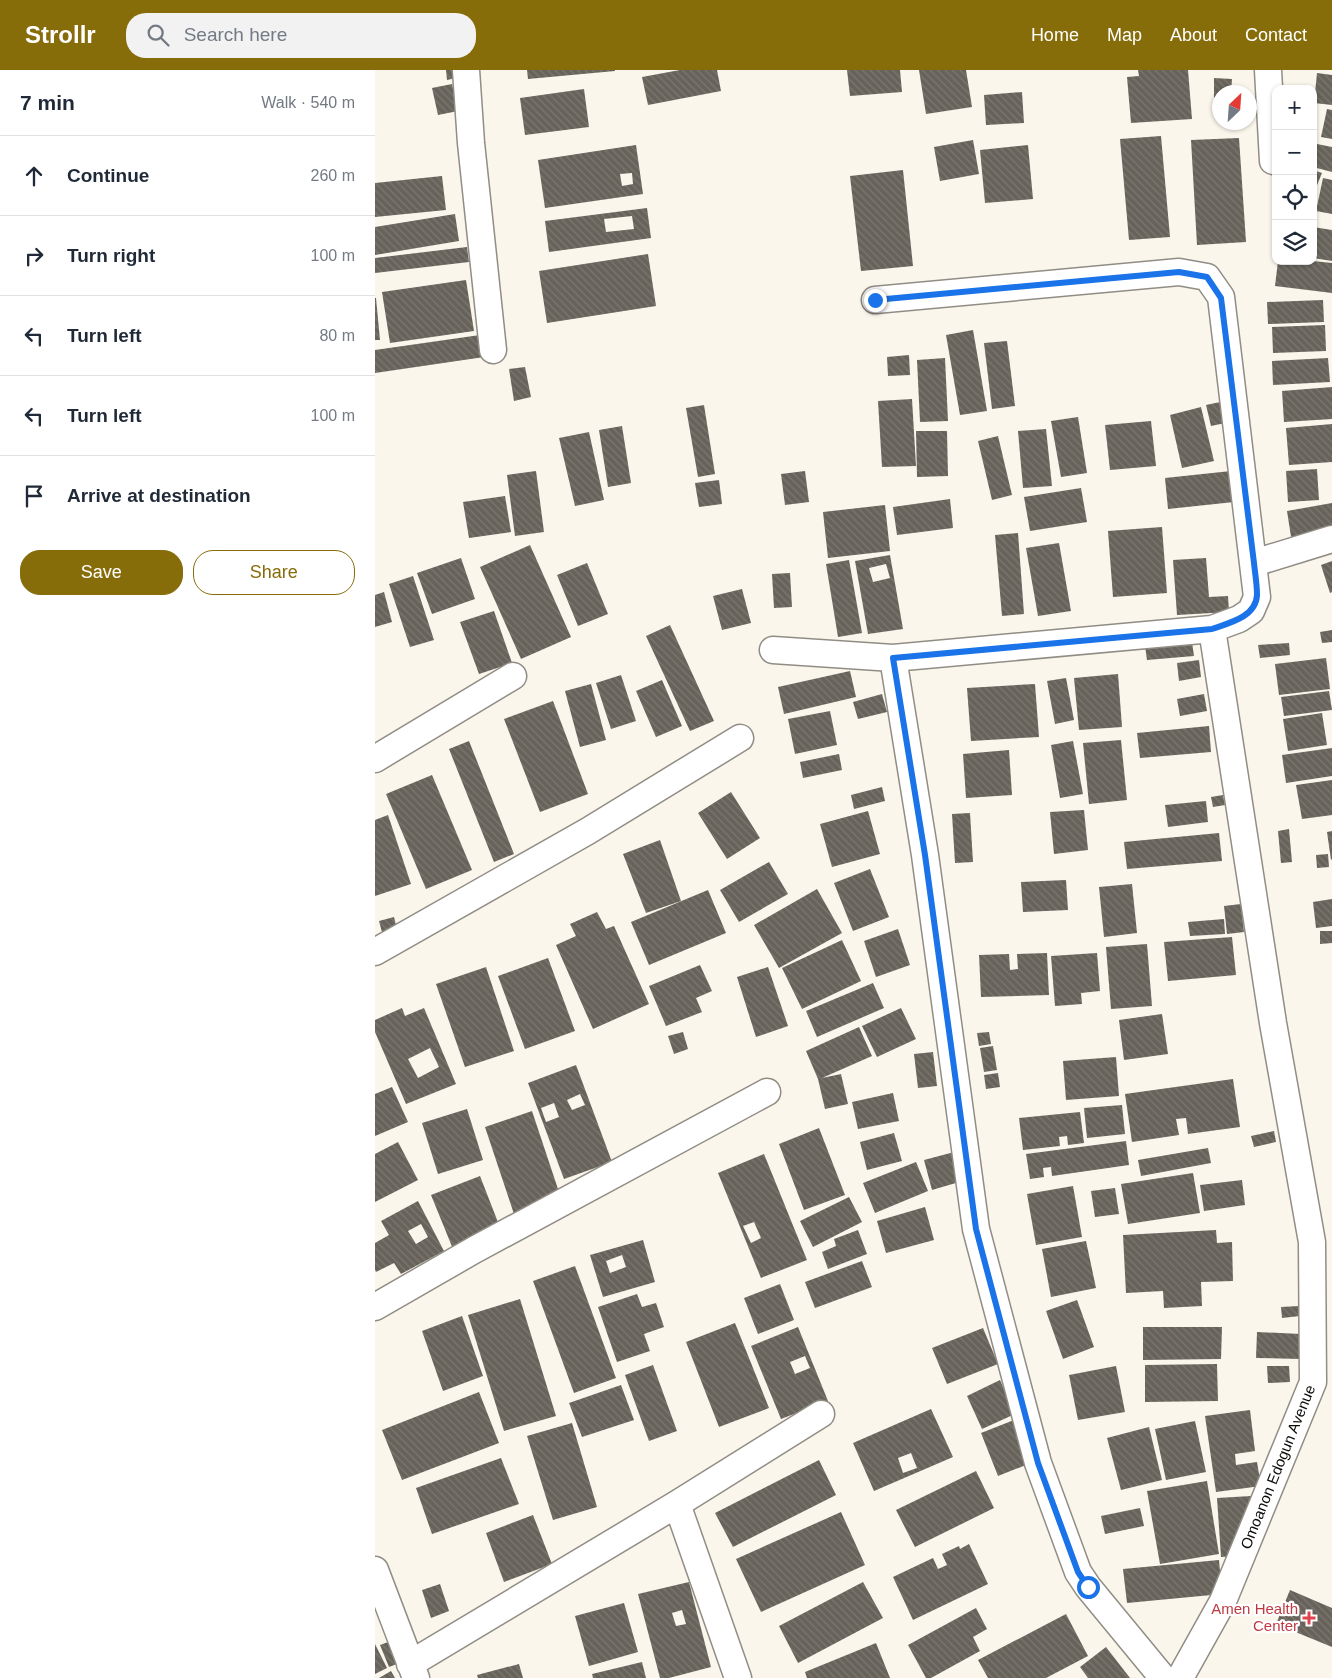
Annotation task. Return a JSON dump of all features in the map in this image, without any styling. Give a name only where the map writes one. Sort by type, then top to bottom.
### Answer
[{"type":"street","points":[[466,70],[471,143],[493,350]]},
{"type":"street","points":[[1268,70],[1272,143]]},
{"type":"street","points":[[773,650],[893,658],[1212,629],[1239,619],[1251,610],[1257,597],[1221,298],[1207,277],[1179,272],[875,300]]},
{"type":"street","points":[[1254,563],[1332,539]]},
{"type":"street","name":"Omoanon Edogun Avenue","points":[[1180,1678],[1223,1601],[1323,1384],[1322,1240],[1271,1013],[1212,629]]},
{"type":"street","points":[[893,658],[925,855],[976,1229],[983,1257],[1038,1463],[1078,1572],[1088,1587],[1163,1678]]},
{"type":"street","points":[[375,759],[513,676]]},
{"type":"street","points":[[375,952],[587,831],[740,738]]},
{"type":"street","points":[[375,1307],[482,1245],[767,1092]]},
{"type":"street","points":[[375,1570],[413,1671],[821,1414]]},
{"type":"street","points":[[677,1504],[738,1678]]},
{"type":"building","points":[[446,70],[464,70],[465,76],[447,80]]},
{"type":"building","points":[[527,70],[615,70],[615,71],[528,79]]},
{"type":"building","points":[[680,70],[717,70],[721,91],[648,105],[642,77]]},
{"type":"building","points":[[847,70],[900,70],[902,92],[850,96]]},
{"type":"building","points":[[919,70],[966,70],[972,107],[926,114]]},
{"type":"building","points":[[1138,70],[1188,70],[1192,119],[1131,123],[1127,77],[1139,76]]},
{"type":"building","points":[[1317,73],[1332,75],[1332,105],[1317,103]]},
{"type":"building","points":[[1214,78],[1232,79],[1232,85],[1214,85]]},
{"type":"building","points":[[452,84],[458,111],[438,115],[432,88]]},
{"type":"building","points":[[584,89],[589,127],[525,135],[520,98]]},
{"type":"building","points":[[1022,92],[1024,123],[986,125],[984,95]]},
{"type":"building","points":[[1327,109],[1332,110],[1332,139],[1321,137]]},
{"type":"building","points":[[1161,136],[1170,237],[1129,240],[1120,139]]},
{"type":"building","points":[[1239,138],[1246,242],[1197,245],[1191,140]]},
{"type":"building","points":[[973,140],[979,174],[940,181],[934,147]]},
{"type":"building","points":[[1317,144],[1332,147],[1332,172],[1317,168]]},
{"type":"building","points":[[636,145],[643,194],[545,208],[538,160]],"holes":[[[632,173],[633,184],[622,186],[620,174]]]},
{"type":"building","points":[[1028,145],[1033,199],[985,203],[980,150]]},
{"type":"building","points":[[903,170],[913,266],[861,271],[850,176]]},
{"type":"building","points":[[1317,171],[1322,173],[1317,185]]},
{"type":"building","points":[[442,176],[446,210],[375,217],[375,183]]},
{"type":"building","points":[[1323,178],[1332,180],[1332,214],[1317,211]]},
{"type":"building","points":[[647,208],[651,238],[549,252],[545,221]],"holes":[[[632,216],[634,229],[606,232],[604,219]]]},
{"type":"building","points":[[455,214],[459,241],[375,255],[375,227]]},
{"type":"building","points":[[1317,228],[1332,230],[1332,261],[1317,259]]},
{"type":"building","points":[[467,247],[469,262],[375,273],[375,258]]},
{"type":"building","points":[[648,254],[656,306],[547,323],[539,271]]},
{"type":"building","points":[[1317,261],[1332,263],[1332,293],[1275,286],[1278,265],[1317,265]]},
{"type":"building","points":[[466,280],[474,331],[390,343],[382,292]]},
{"type":"building","points":[[376,298],[380,340],[375,340]]},
{"type":"building","points":[[1323,300],[1324,322],[1268,324],[1267,302]]},
{"type":"building","points":[[1325,325],[1326,351],[1273,353],[1272,327]]},
{"type":"building","points":[[973,330],[987,411],[960,415],[946,335]]},
{"type":"building","points":[[487,334],[491,356],[375,373],[375,350]]},
{"type":"building","points":[[1007,341],[1015,406],[992,409],[984,343]]},
{"type":"building","points":[[909,355],[910,375],[888,376],[887,357]]},
{"type":"building","points":[[945,358],[948,421],[920,422],[917,360]]},
{"type":"building","points":[[1328,358],[1330,382],[1273,385],[1272,361]]},
{"type":"building","points":[[525,367],[531,397],[514,401],[509,369]]},
{"type":"building","points":[[1332,387],[1332,419],[1284,422],[1282,391]]},
{"type":"building","points":[[912,399],[916,466],[882,467],[878,401]]},
{"type":"building","points":[[1225,401],[1230,422],[1211,426],[1206,405]]},
{"type":"building","points":[[704,405],[715,474],[698,477],[686,408]]},
{"type":"building","points":[[1201,407],[1214,461],[1182,468],[1170,415]]},
{"type":"building","points":[[1078,417],[1087,473],[1061,477],[1051,421]]},
{"type":"building","points":[[1151,421],[1156,466],[1110,470],[1105,425]]},
{"type":"building","points":[[1332,424],[1332,462],[1289,465],[1286,428]]},
{"type":"building","points":[[622,426],[631,483],[608,487],[599,430]]},
{"type":"building","points":[[1046,429],[1052,486],[1023,488],[1018,431]]},
{"type":"building","points":[[916,431],[947,431],[948,476],[917,477]]},
{"type":"building","points":[[589,432],[604,500],[575,506],[559,438]]},
{"type":"building","points":[[998,436],[1012,495],[992,500],[978,441]]},
{"type":"building","points":[[1317,469],[1319,500],[1288,502],[1286,471]]},
{"type":"building","points":[[536,471],[544,532],[515,536],[507,475]]},
{"type":"building","points":[[805,471],[809,502],[785,505],[781,474]]},
{"type":"building","points":[[1231,471],[1234,502],[1168,509],[1165,478]]},
{"type":"building","points":[[719,480],[722,504],[699,507],[695,483]]},
{"type":"building","points":[[1081,488],[1087,522],[1030,531],[1024,497]]},
{"type":"building","points":[[505,496],[511,532],[469,538],[463,502]]},
{"type":"building","points":[[950,499],[953,528],[897,535],[893,507]]},
{"type":"building","points":[[1332,503],[1332,536],[1292,543],[1287,511]]},
{"type":"building","points":[[885,505],[890,551],[828,558],[823,512]]},
{"type":"building","points":[[1162,527],[1167,593],[1113,597],[1108,531]]},
{"type":"building","points":[[1018,533],[1024,614],[1002,616],[995,535]]},
{"type":"building","points":[[1059,543],[1071,611],[1038,616],[1026,548]]},
{"type":"building","points":[[530,545],[571,637],[521,659],[480,567]]},
{"type":"building","points":[[890,555],[903,629],[868,634],[855,561]],"holes":[[[886,564],[890,578],[873,582],[869,568]]]},
{"type":"building","points":[[461,558],[475,599],[432,614],[417,573]]},
{"type":"building","points":[[1206,558],[1209,597],[1228,596],[1229,612],[1177,615],[1173,560]]},
{"type":"building","points":[[849,560],[862,633],[838,637],[826,564]]},
{"type":"building","points":[[1332,561],[1332,592],[1330,593],[1321,565]]},
{"type":"building","points":[[587,563],[608,614],[578,626],[557,575]]},
{"type":"building","points":[[790,573],[792,607],[774,608],[772,574]]},
{"type":"building","points":[[413,576],[434,640],[410,647],[389,584]]},
{"type":"building","points":[[742,589],[751,623],[722,630],[713,596]]},
{"type":"building","points":[[384,592],[392,622],[375,627],[375,595]]},
{"type":"building","points":[[494,611],[512,663],[479,674],[460,622]]},
{"type":"building","points":[[670,625],[714,721],[690,731],[646,636]]},
{"type":"building","points":[[1332,630],[1332,642],[1322,643],[1320,632]]},
{"type":"building","points":[[1192,642],[1194,656],[1147,660],[1145,646]]},
{"type":"building","points":[[1289,643],[1290,655],[1260,658],[1258,645]]},
{"type":"building","points":[[1326,658],[1330,689],[1279,695],[1275,664]]},
{"type":"building","points":[[1199,660],[1201,677],[1179,681],[1177,663]]},
{"type":"building","points":[[850,671],[856,697],[784,714],[778,687]]},
{"type":"building","points":[[1118,674],[1122,727],[1079,730],[1074,678]]},
{"type":"building","points":[[621,675],[636,721],[611,729],[596,683]]},
{"type":"building","points":[[1066,678],[1074,720],[1055,724],[1047,681]]},
{"type":"building","points":[[662,680],[682,726],[656,737],[636,691]]},
{"type":"building","points":[[591,684],[606,740],[580,747],[565,691]]},
{"type":"building","points":[[1035,684],[1039,737],[971,741],[967,688]]},
{"type":"building","points":[[1329,691],[1332,710],[1284,716],[1281,697]]},
{"type":"building","points":[[882,694],[887,712],[858,719],[853,702]]},
{"type":"building","points":[[1204,694],[1207,711],[1180,716],[1177,699]]},
{"type":"building","points":[[553,701],[588,794],[540,812],[504,719]]},
{"type":"building","points":[[830,711],[837,745],[795,754],[788,719]]},
{"type":"building","points":[[1322,713],[1327,745],[1288,751],[1283,719]]},
{"type":"building","points":[[1209,726],[1211,752],[1140,758],[1137,733]]},
{"type":"building","points":[[1121,740],[1127,800],[1089,804],[1083,743]]},
{"type":"building","points":[[469,741],[514,854],[494,862],[449,749]]},
{"type":"building","points":[[1073,741],[1083,794],[1060,798],[1051,745]]},
{"type":"building","points":[[1332,748],[1332,776],[1286,783],[1282,755]]},
{"type":"building","points":[[1009,750],[1012,795],[966,798],[963,754]]},
{"type":"building","points":[[839,754],[842,770],[803,778],[800,762]]},
{"type":"building","points":[[432,775],[472,870],[426,889],[386,794]]},
{"type":"building","points":[[1332,780],[1332,815],[1302,819],[1296,785]]},
{"type":"building","points":[[882,787],[885,801],[854,809],[851,795]]},
{"type":"building","points":[[731,792],[760,838],[727,859],[698,813]]},
{"type":"building","points":[[1223,795],[1225,805],[1213,807],[1211,797]]},
{"type":"building","points":[[1206,801],[1208,822],[1168,827],[1165,805]]},
{"type":"building","points":[[1084,810],[1088,850],[1054,854],[1050,812]]},
{"type":"building","points":[[868,811],[880,854],[832,867],[820,824]]},
{"type":"building","points":[[970,813],[973,862],[955,863],[952,814]]},
{"type":"building","points":[[388,815],[411,884],[375,896],[375,820]]},
{"type":"building","points":[[1289,829],[1292,862],[1281,863],[1278,831]]},
{"type":"building","points":[[1332,831],[1332,859],[1331,860],[1327,832]]},
{"type":"building","points":[[1219,833],[1222,861],[1127,869],[1124,842]]},
{"type":"building","points":[[660,840],[681,901],[646,913],[623,854]]},
{"type":"building","points":[[1328,854],[1329,867],[1317,868],[1316,855]]},
{"type":"building","points":[[769,862],[788,894],[739,922],[720,890]]},
{"type":"building","points":[[870,869],[889,917],[853,931],[834,883]]},
{"type":"building","points":[[1066,880],[1068,910],[1023,912],[1021,882]]},
{"type":"building","points":[[1132,884],[1137,933],[1104,937],[1099,887]]},
{"type":"building","points":[[817,889],[842,933],[779,968],[754,925]]},
{"type":"building","points":[[708,890],[726,933],[649,965],[631,922]]},
{"type":"building","points":[[1332,899],[1332,926],[1316,928],[1313,902]]},
{"type":"building","points":[[1241,904],[1244,932],[1227,934],[1224,906]]},
{"type":"building","points":[[597,912],[606,929],[614,926],[649,1004],[593,1029],[556,945],[576,936],[570,924]]},
{"type":"building","points":[[394,917],[398,933],[383,936],[379,921]]},
{"type":"building","points":[[1224,919],[1225,934],[1190,936],[1188,922]]},
{"type":"building","points":[[898,929],[910,965],[876,977],[864,941]]},
{"type":"building","points":[[1320,931],[1332,931],[1332,943],[1320,944]]},
{"type":"building","points":[[1232,937],[1236,975],[1168,981],[1164,942]]},
{"type":"building","points":[[842,940],[861,981],[802,1009],[782,968]]},
{"type":"building","points":[[1147,944],[1152,1006],[1111,1009],[1106,947]]},
{"type":"building","points":[[1047,953],[1049,995],[981,997],[979,955],[1009,954],[1010,970],[1018,969],[1017,954]]},
{"type":"building","points":[[1097,953],[1100,991],[1081,993],[1082,1004],[1055,1006],[1051,956]]},
{"type":"building","points":[[548,958],[575,1031],[525,1049],[498,976]]},
{"type":"building","points":[[700,965],[712,991],[696,998],[702,1012],[666,1026],[649,986]]},
{"type":"building","points":[[486,967],[514,1051],[465,1067],[436,984]]},
{"type":"building","points":[[768,967],[788,1026],[756,1037],[737,977]]},
{"type":"building","points":[[873,983],[884,1008],[817,1037],[806,1011]]},
{"type":"building","points":[[402,1008],[405,1016],[424,1008],[456,1084],[406,1104],[375,1032],[375,1020]],"holes":[[[430,1048],[439,1067],[418,1078],[408,1059]]]},
{"type":"building","points":[[901,1008],[916,1039],[877,1057],[862,1026]]},
{"type":"building","points":[[1162,1014],[1168,1054],[1124,1060],[1119,1020]]},
{"type":"building","points":[[859,1027],[872,1056],[822,1078],[841,1074],[848,1104],[825,1109],[818,1079],[806,1051]]},
{"type":"building","points":[[683,1032],[688,1049],[674,1054],[668,1036]]},
{"type":"building","points":[[989,1032],[991,1044],[979,1046],[977,1033]]},
{"type":"building","points":[[993,1046],[997,1070],[984,1072],[980,1048]]},
{"type":"building","points":[[933,1052],[937,1086],[918,1088],[914,1054]]},
{"type":"building","points":[[1116,1057],[1119,1096],[1066,1100],[1063,1061]]},
{"type":"building","points":[[576,1065],[612,1162],[564,1179],[528,1083]],"holes":[[[580,1094],[585,1105],[572,1110],[567,1100]],[[554,1103],[559,1117],[546,1122],[541,1108]]]},
{"type":"building","points":[[998,1073],[1000,1087],[986,1089],[984,1075]]},
{"type":"building","points":[[1233,1079],[1240,1127],[1188,1134],[1186,1118],[1176,1119],[1179,1135],[1132,1142],[1125,1094]]},
{"type":"building","points":[[392,1087],[408,1122],[375,1136],[375,1094]]},
{"type":"building","points":[[893,1093],[899,1121],[858,1129],[852,1102]]},
{"type":"building","points":[[1122,1105],[1125,1134],[1087,1138],[1084,1108]]},
{"type":"building","points":[[467,1109],[483,1160],[438,1174],[422,1123]]},
{"type":"building","points":[[532,1111],[561,1198],[514,1214],[485,1127]]},
{"type":"building","points":[[1080,1112],[1084,1143],[1068,1145],[1067,1136],[1059,1137],[1060,1146],[1023,1150],[1019,1118]]},
{"type":"building","points":[[819,1128],[845,1195],[804,1210],[779,1144]]},
{"type":"building","points":[[1274,1131],[1276,1142],[1254,1147],[1251,1136]]},
{"type":"building","points":[[894,1133],[902,1161],[867,1170],[860,1142]]},
{"type":"building","points":[[1126,1141],[1129,1165],[1052,1176],[1051,1167],[1043,1168],[1044,1177],[1030,1179],[1026,1154]]},
{"type":"building","points":[[398,1142],[418,1180],[375,1202],[375,1154]]},
{"type":"building","points":[[1208,1148],[1211,1163],[1141,1176],[1138,1160]]},
{"type":"building","points":[[958,1151],[966,1180],[932,1190],[924,1160]]},
{"type":"building","points":[[764,1154],[807,1260],[761,1278],[718,1173]],"holes":[[[754,1222],[761,1238],[751,1243],[743,1226]]]},
{"type":"building","points":[[916,1162],[928,1191],[875,1213],[863,1183]]},
{"type":"building","points":[[1193,1173],[1200,1213],[1128,1224],[1121,1184]]},
{"type":"building","points":[[480,1176],[501,1230],[453,1249],[431,1195]]},
{"type":"building","points":[[1242,1180],[1245,1205],[1204,1211],[1200,1185]]},
{"type":"building","points":[[1073,1186],[1082,1237],[1036,1245],[1027,1194]]},
{"type":"building","points":[[1115,1188],[1119,1214],[1095,1217],[1091,1191]]},
{"type":"building","points":[[849,1197],[862,1222],[813,1247],[800,1221]]},
{"type":"building","points":[[418,1201],[444,1251],[401,1274],[394,1263],[376,1272],[375,1243],[389,1235],[381,1221]],"holes":[[[421,1224],[428,1237],[416,1244],[408,1231]]]},
{"type":"building","points":[[925,1207],[934,1240],[886,1253],[877,1221]]},
{"type":"building","points":[[858,1230],[867,1254],[828,1269],[822,1252],[836,1246],[834,1239]]},
{"type":"building","points":[[1216,1230],[1217,1243],[1232,1242],[1233,1281],[1201,1282],[1202,1306],[1164,1308],[1163,1291],[1126,1293],[1123,1235]]},
{"type":"building","points":[[643,1240],[655,1282],[603,1297],[590,1255]],"holes":[[[622,1255],[626,1267],[610,1273],[606,1261]]]},
{"type":"building","points":[[1086,1241],[1096,1288],[1051,1297],[1042,1249]]},
{"type":"building","points":[[862,1261],[872,1287],[815,1308],[805,1282]]},
{"type":"building","points":[[575,1266],[616,1378],[574,1393],[533,1281]]},
{"type":"building","points":[[780,1284],[794,1320],[758,1334],[744,1298]]},
{"type":"building","points":[[637,1294],[642,1307],[656,1303],[664,1327],[644,1334],[650,1351],[617,1362],[598,1307]]},
{"type":"building","points":[[520,1299],[556,1416],[504,1431],[468,1315]]},
{"type":"building","points":[[1077,1300],[1094,1347],[1063,1359],[1046,1311]]},
{"type":"building","points":[[1299,1306],[1300,1316],[1282,1318],[1281,1307]]},
{"type":"building","points":[[462,1316],[483,1376],[443,1391],[422,1331]]},
{"type":"building","points":[[735,1323],[769,1408],[719,1427],[686,1342]]},
{"type":"building","points":[[798,1327],[828,1401],[781,1419],[751,1346]],"holes":[[[805,1356],[810,1368],[795,1374],[790,1362]]]},
{"type":"building","points":[[1143,1327],[1222,1327],[1221,1359],[1143,1360]]},
{"type":"building","points":[[983,1328],[998,1364],[947,1384],[932,1348]]},
{"type":"building","points":[[1257,1332],[1301,1334],[1301,1359],[1256,1358]]},
{"type":"building","points":[[1217,1364],[1218,1401],[1145,1402],[1145,1365]]},
{"type":"building","points":[[653,1365],[677,1431],[649,1441],[625,1375]]},
{"type":"building","points":[[1116,1366],[1125,1412],[1078,1420],[1069,1375]]},
{"type":"building","points":[[1267,1366],[1289,1366],[1290,1382],[1268,1383]]},
{"type":"building","points":[[1000,1380],[1015,1414],[982,1429],[967,1396]]},
{"type":"building","points":[[621,1385],[634,1420],[582,1437],[569,1403]]},
{"type":"building","points":[[479,1392],[499,1443],[402,1480],[382,1430]]},
{"type":"building","points":[[931,1409],[953,1457],[874,1491],[853,1443]],"holes":[[[911,1453],[917,1468],[903,1473],[898,1458]]]},
{"type":"building","points":[[1250,1410],[1255,1451],[1235,1454],[1236,1465],[1257,1462],[1261,1486],[1216,1492],[1205,1416]]},
{"type":"building","points":[[1014,1420],[1031,1463],[998,1476],[981,1433]]},
{"type":"building","points":[[1195,1421],[1206,1472],[1166,1480],[1155,1429]]},
{"type":"building","points":[[572,1423],[597,1507],[553,1520],[527,1436]]},
{"type":"building","points":[[1149,1427],[1162,1480],[1121,1490],[1107,1438]]},
{"type":"building","points":[[501,1458],[519,1504],[432,1534],[416,1488]]},
{"type":"building","points":[[819,1460],[836,1495],[733,1547],[715,1513]]},
{"type":"building","points":[[976,1471],[994,1508],[915,1547],[896,1510]]},
{"type":"building","points":[[1207,1481],[1219,1554],[1160,1564],[1147,1491]]},
{"type":"building","points":[[1251,1496],[1253,1525],[1242,1556],[1221,1557],[1217,1498]]},
{"type":"building","points":[[1140,1508],[1144,1526],[1105,1534],[1101,1516]]},
{"type":"building","points":[[841,1512],[865,1565],[761,1612],[736,1559]]},
{"type":"building","points":[[533,1515],[552,1564],[504,1582],[486,1533]]},
{"type":"building","points":[[969,1544],[988,1584],[913,1620],[893,1577],[933,1558],[938,1569],[947,1565],[942,1554],[959,1546],[960,1549]]},
{"type":"building","points":[[1219,1560],[1222,1594],[1127,1603],[1123,1569]]},
{"type":"building","points":[[689,1582],[711,1667],[669,1678],[660,1678],[638,1594]],"holes":[[[682,1610],[686,1624],[676,1626],[672,1613]]]},
{"type":"building","points":[[863,1582],[883,1618],[798,1663],[779,1626]]},
{"type":"building","points":[[440,1584],[449,1611],[431,1618],[422,1590]]},
{"type":"building","points":[[1290,1590],[1332,1608],[1332,1647],[1276,1624]]},
{"type":"building","points":[[624,1603],[638,1652],[589,1666],[575,1616]]},
{"type":"building","points":[[976,1608],[987,1629],[973,1637],[980,1651],[931,1678],[926,1678],[908,1645]]},
{"type":"building","points":[[1066,1614],[1088,1656],[1046,1678],[988,1678],[978,1660]]},
{"type":"building","points":[[396,1639],[405,1661],[389,1667],[380,1645]]},
{"type":"building","points":[[876,1643],[890,1678],[807,1678],[805,1672]]},
{"type":"building","points":[[375,1644],[387,1668],[375,1674]]},
{"type":"building","points":[[1106,1647],[1130,1678],[1088,1678],[1080,1667]]},
{"type":"building","points":[[642,1662],[646,1678],[593,1678],[592,1674]]},
{"type":"building","points":[[519,1664],[523,1678],[478,1678],[477,1675]]},
{"type":"building","points":[[391,1671],[395,1678],[379,1678]]},
{"type":"place","name":"Amen Health Center","points":[[1309,1618]]},
{"type":"route","points":[[875,300],[1179,272],[1207,277],[1221,298],[1254,563],[1257,597],[1251,610],[1239,619],[1212,629],[893,658],[925,855],[976,1229],[1038,1463],[1078,1572],[1088,1587]]}]
